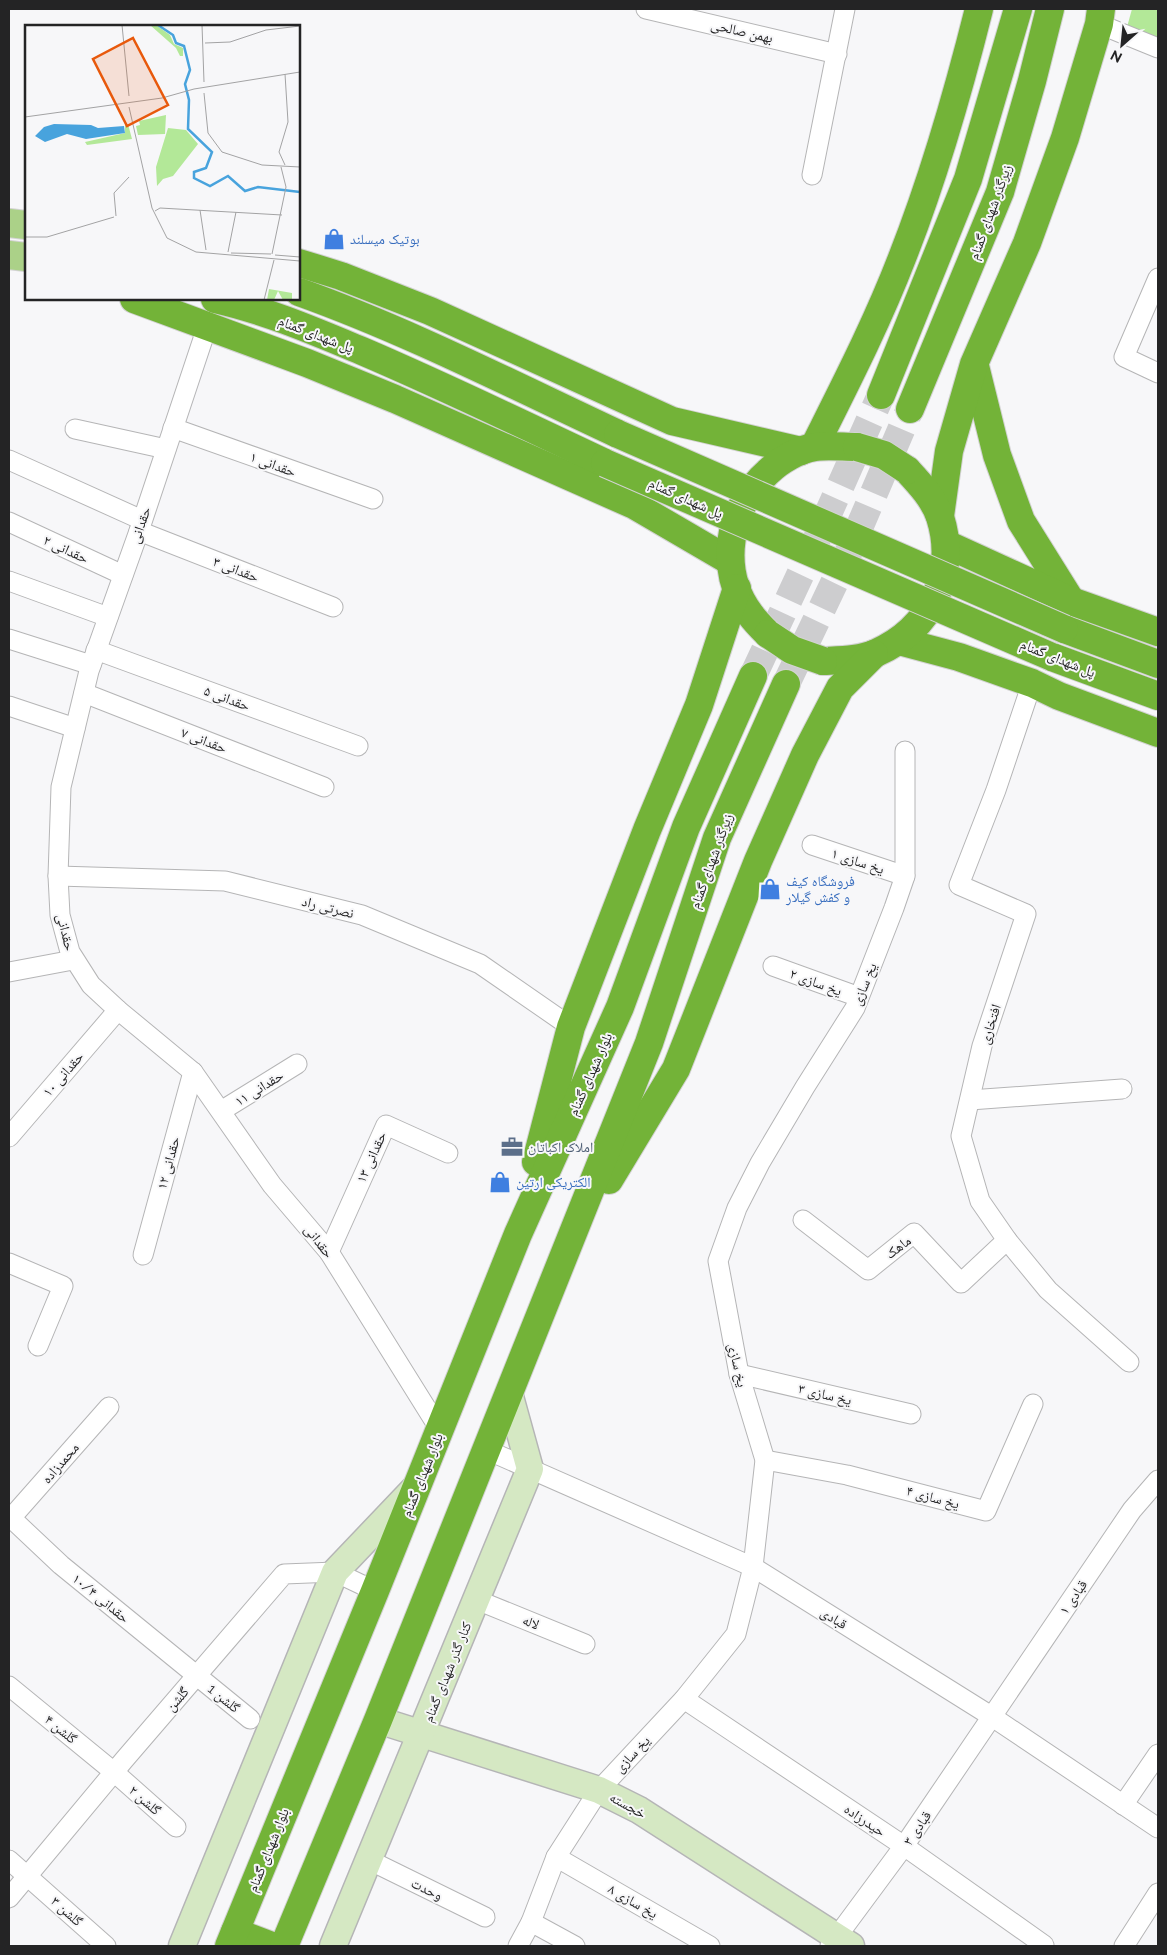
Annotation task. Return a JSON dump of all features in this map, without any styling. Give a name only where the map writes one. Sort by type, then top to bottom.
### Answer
[{"type":"highway","points":[[300,263],[341,276],[430,312],[672,420],[808,449],[857,446],[884,455],[908,470],[927,491],[940,516],[946,544],[944,572],[935,598],[920,622],[899,641],[874,654],[847,660],[823,661],[792,650],[768,634],[749,614],[736,588],[730,561],[732,533],[740,506],[756,482],[776,464],[808,449],[868,336],[902,258],[933,169],[965,67],[979,9]]},
{"type":"highway","points":[[881,395],[968,179],[1018,9]]},
{"type":"highway","name":"زیرگذر شهدای گمنام","points":[[910,409],[1000,192],[1032,81],[1050,9]]},
{"type":"highway","points":[[940,516],[949,451],[974,364],[1027,243],[1059,156],[1100,16]]},
{"type":"highway","name":"پل شهدای گمنام","points":[[300,292],[416,340],[618,434],[1055,626],[1158,664]]},
{"type":"highway","points":[[137,300],[307,362],[404,403],[634,505],[730,561]]},
{"type":"highway","name":"پل شهدای گمنام","points":[[220,300],[326,336],[403,369],[605,463],[1052,658],[1158,696]]},
{"type":"highway","points":[[974,364],[997,455],[1021,521],[1071,601]]},
{"type":"highway","points":[[634,505],[672,420]]},
{"type":"highway","points":[[946,544],[1071,601],[1158,632]]},
{"type":"highway","points":[[518,1234],[571,1027],[647,830],[699,705],[736,588]]},
{"type":"highway","points":[[1032,683],[1019,661],[1017,652],[1018,636],[1026,620],[1038,608],[1054,602],[1071,601]]},
{"type":"highway","points":[[899,641],[959,657],[1032,683],[1059,696],[1158,733]]},
{"type":"highway","points":[[284,1946],[378,1720],[566,1252],[676,1069],[758,861],[805,755],[840,688],[874,654]]},
{"type":"highway","name":"بلوار شهدای گمنام","points":[[232,1939],[375,1591],[518,1234],[620,1007],[686,828],[753,676]]},
{"type":"highway","name":"زیرگذر شهدای گمنام","points":[[566,1252],[649,1043],[717,838],[786,684]]},
{"type":"highway","points":[[232,1939],[272,1946]]},
{"type":"main road","points":[[9,222],[25,225]]},
{"type":"main road","points":[[9,255],[25,257]]},
{"type":"street","name":"بهمن صالحی","points":[[646,9],[837,54]]},
{"type":"street","points":[[812,175],[845,9]]},
{"type":"street","points":[[1100,16],[1158,48]]},
{"type":"street","points":[[1158,278],[1124,357],[1158,373]]},
{"type":"street","name":"حقدانی","points":[[207,327],[94,658],[75,728],[61,788],[58,876],[60,914],[73,960],[91,985],[193,1072],[272,1185],[329,1252],[440,1430]]},
{"type":"street","points":[[76,428],[166,449]]},
{"type":"street","name":"حقدانی ۱","points":[[173,428],[374,499]]},
{"type":"street","name":"حقدانی ۳","points":[[9,460],[140,526],[333,608]]},
{"type":"street","name":"حقدانی ۲","points":[[9,522],[123,575]]},
{"type":"street","points":[[9,581],[108,617]]},
{"type":"street","name":"حقدانی ۵","points":[[9,639],[94,658],[358,746]]},
{"type":"street","name":"افتخاری","points":[[1032,683],[996,790],[959,885],[1026,914],[982,1046],[961,1136],[980,1201],[1008,1240],[1048,1290],[1129,1362]]},
{"type":"street","name":"حقدانی ۷","points":[[84,693],[324,787]]},
{"type":"street","points":[[9,706],[75,728]]},
{"type":"street","name":"یخ سازی","points":[[518,1946],[530,1922],[556,1857],[598,1790],[684,1699],[736,1634],[753,1567],[765,1460],[739,1374],[718,1261],[737,1208],[760,1163],[855,1008],[894,908],[904,876],[905,751]]},
{"type":"street","name":"یخ سازی ۱","points":[[812,845],[904,876]]},
{"type":"street","name":"نصرتی راد","points":[[58,876],[225,881],[362,915],[480,964],[571,1027]]},
{"type":"street","points":[[9,972],[73,960]]},
{"type":"street","name":"یخ سازی ۲","points":[[773,966],[859,998]]},
{"type":"street","name":"حقدانی ۱۰","points":[[9,1137],[118,1010]]},
{"type":"street","name":"حقدانی ۱۱","points":[[221,1112],[297,1064]]},
{"type":"street","name":"حقدانی ۱۲","points":[[143,1255],[193,1072]]},
{"type":"street","points":[[970,1100],[1122,1089]]},
{"type":"street","name":"حقدانی ۱۳","points":[[329,1252],[386,1125],[448,1153]]},
{"type":"street","name":"ماهک","points":[[803,1220],[868,1270],[914,1233],[960,1283],[1008,1240]]},
{"type":"street","points":[[9,1263],[63,1286],[38,1346]]},
{"type":"street","name":"یخ سازی ۳","points":[[739,1374],[911,1414]]},
{"type":"street","points":[[509,1393],[530,1469]]},
{"type":"street","name":"یخ سازی ۴","points":[[765,1460],[847,1475],[986,1511],[1033,1404]]},
{"type":"street","name":"محمدزاده","points":[[10,1517],[109,1407]]},
{"type":"street","name":"قبادی","points":[[487,1450],[753,1567],[991,1716],[1158,1828]]},
{"type":"street","name":"کنار گذر شهدای گمنام","points":[[333,1946],[530,1469]]},
{"type":"street","name":"قبادی ۱","points":[[991,1716],[1132,1510],[1158,1480]]},
{"type":"street","points":[[182,1946],[335,1572],[417,1486]]},
{"type":"street","name":"حقدانی ۱۰/۴","points":[[10,1517],[61,1566],[197,1676]]},
{"type":"street","name":"گلشن","points":[[9,1898],[284,1574],[335,1572],[375,1591]]},
{"type":"street","name":"لاله","points":[[477,1600],[585,1644]]},
{"type":"street","name":"گلشن 1","points":[[197,1676],[250,1719]]},
{"type":"street","name":"گلشن ۴","points":[[9,1686],[114,1772]]},
{"type":"street","name":"حیدرزاده","points":[[684,1699],[904,1846],[1044,1945]]},
{"type":"street","name":"قبادی ۳","points":[[839,1943],[991,1716]]},
{"type":"street","name":"خجسته","points":[[378,1720],[598,1790],[639,1810],[839,1943]]},
{"type":"street","points":[[1122,1805],[1158,1754]]},
{"type":"street","name":"گلشن ۲","points":[[114,1772],[176,1827]]},
{"type":"street","name":"یخ سازی ۸","points":[[556,1857],[710,1946]]},
{"type":"street","name":"گلشن ۳","points":[[9,1860],[106,1946]]},
{"type":"street","name":"وحدت","points":[[369,1860],[485,1917]]},
{"type":"street","points":[[1124,1946],[1158,1892]]},
{"type":"street","points":[[530,1922],[574,1946]]},
{"type":"green space","points":[[1132,9],[1158,9],[1158,40],[1127,27]]},
{"type":"tunnel","points":[[753,676],[881,395]]},
{"type":"tunnel","points":[[786,684],[847,556],[910,409]]},
{"type":"place","name":"بوتیک میسلند","points":[[334,239]]},
{"type":"place","name":"فروشگاه کیف و کفش گیلار","points":[[770,889]]},
{"type":"place","name":"املاک اکباتان","points":[[512,1147]]},
{"type":"place","name":"الکتریکی ارتین","points":[[500,1182]]}]
